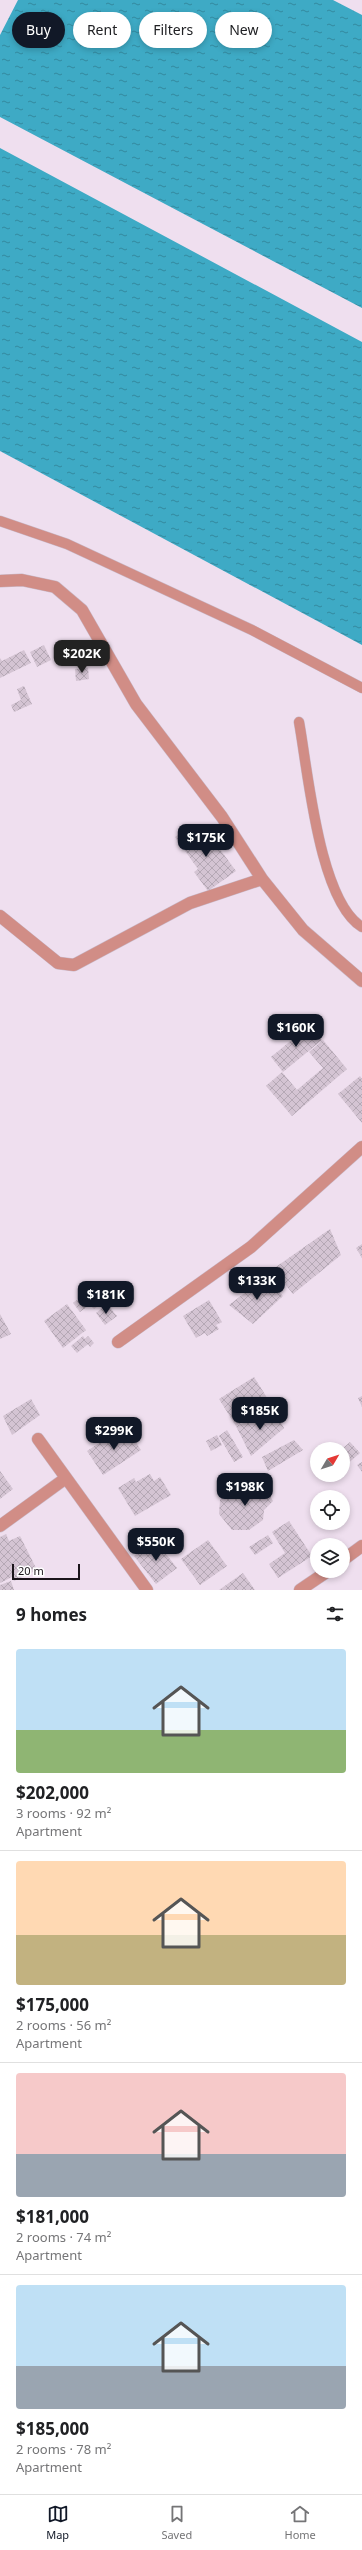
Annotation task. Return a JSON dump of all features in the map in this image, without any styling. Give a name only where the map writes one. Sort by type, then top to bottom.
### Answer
[{"type":"street","points":[[0,581],[22,580],[55,587],[82,610],[136,704],[222,817],[262,879],[303,930],[362,981]]},
{"type":"street","points":[[0,916],[58,963],[74,966],[190,903],[262,879]]},
{"type":"street","points":[[118,1342],[251,1247],[362,1146]]},
{"type":"street","points":[[38,1439],[147,1590]]},
{"type":"street","points":[[0,1526],[66,1478]]},
{"type":"street","points":[[350,1555],[362,1546]]},
{"type":"street","points":[[300,1590],[318,1578]]},
{"type":"lane","points":[[0,521],[67,544],[252,630],[362,688]]},
{"type":"lane","points":[[299,722],[326,867],[341,907],[362,927]]},
{"type":"water","points":[[18,0],[333,0],[362,15],[362,308],[0,117],[0,35]]},
{"type":"water","points":[[0,148],[362,342],[362,645],[0,451]]},
{"type":"building","points":[[44,645],[51,660],[37,667],[30,652]]},
{"type":"building","points":[[24,650],[31,663],[0,678],[0,658],[2,661]]},
{"type":"building","points":[[88,668],[89,679],[76,681],[75,669]]},
{"type":"building","points":[[24,686],[32,704],[14,712],[11,705],[21,700],[17,689]]},
{"type":"building","points":[[188,828],[194,836],[205,829],[236,871],[208,891],[194,872],[198,869],[175,837]]},
{"type":"building","points":[[310,1025],[322,1040],[283,1072],[271,1057]]},
{"type":"building","points":[[323,1040],[347,1069],[292,1116],[266,1086],[282,1072],[297,1090],[323,1068],[309,1052]]},
{"type":"building","points":[[360,1076],[362,1079],[362,1123],[338,1094]]},
{"type":"building","points":[[330,1229],[341,1255],[293,1294],[273,1269]]},
{"type":"building","points":[[362,1244],[362,1258],[356,1248]]},
{"type":"building","points":[[264,1278],[283,1296],[253,1324],[229,1305]]},
{"type":"building","points":[[93,1296],[100,1305],[94,1309],[87,1301]]},
{"type":"building","points":[[81,1297],[88,1306],[80,1312],[73,1303]]},
{"type":"building","points":[[209,1300],[222,1322],[216,1325],[219,1329],[207,1336],[205,1333],[196,1338],[183,1316]]},
{"type":"building","points":[[67,1304],[86,1330],[63,1348],[44,1321]]},
{"type":"building","points":[[107,1304],[117,1316],[105,1325],[96,1313]]},
{"type":"building","points":[[0,1314],[11,1334],[0,1339]]},
{"type":"building","points":[[83,1336],[85,1339],[88,1336],[94,1343],[90,1347],[88,1344],[77,1353],[71,1346]]},
{"type":"building","points":[[254,1377],[271,1404],[236,1426],[219,1399]]},
{"type":"building","points":[[362,1396],[362,1407],[358,1398]]},
{"type":"building","points":[[31,1399],[40,1415],[12,1435],[3,1416]]},
{"type":"building","points":[[275,1411],[284,1428],[251,1456],[236,1426]]},
{"type":"building","points":[[119,1430],[122,1434],[128,1430],[141,1450],[103,1475],[87,1451]]},
{"type":"building","points":[[227,1430],[243,1457],[234,1462],[219,1436]]},
{"type":"building","points":[[217,1435],[222,1445],[211,1451],[206,1441]]},
{"type":"building","points":[[294,1440],[303,1450],[268,1471],[262,1457]]},
{"type":"building","points":[[350,1442],[360,1453],[350,1462]]},
{"type":"building","points":[[362,1462],[362,1472],[357,1465]]},
{"type":"building","points":[[0,1471],[13,1489],[0,1499]]},
{"type":"building","points":[[150,1474],[154,1481],[160,1477],[171,1495],[135,1516],[118,1488],[134,1478],[136,1482]]},
{"type":"building","points":[[263,1484],[273,1501],[264,1510],[263,1520],[249,1530],[232,1530],[219,1514],[220,1500],[227,1494],[245,1487]]},
{"type":"building","points":[[289,1521],[310,1553],[310,1557],[278,1578],[269,1564],[285,1553],[272,1532]]},
{"type":"building","points":[[6,1534],[9,1541],[20,1536],[37,1570],[14,1581],[12,1577],[0,1583],[0,1537]]},
{"type":"building","points":[[268,1535],[273,1543],[255,1555],[249,1547]]},
{"type":"building","points":[[155,1540],[177,1568],[156,1584],[134,1556]]},
{"type":"building","points":[[208,1540],[227,1566],[200,1585],[181,1559]]},
{"type":"building","points":[[243,1573],[255,1590],[219,1590]]},
{"type":"building","points":[[11,1581],[14,1590],[0,1590],[0,1585]]}]
